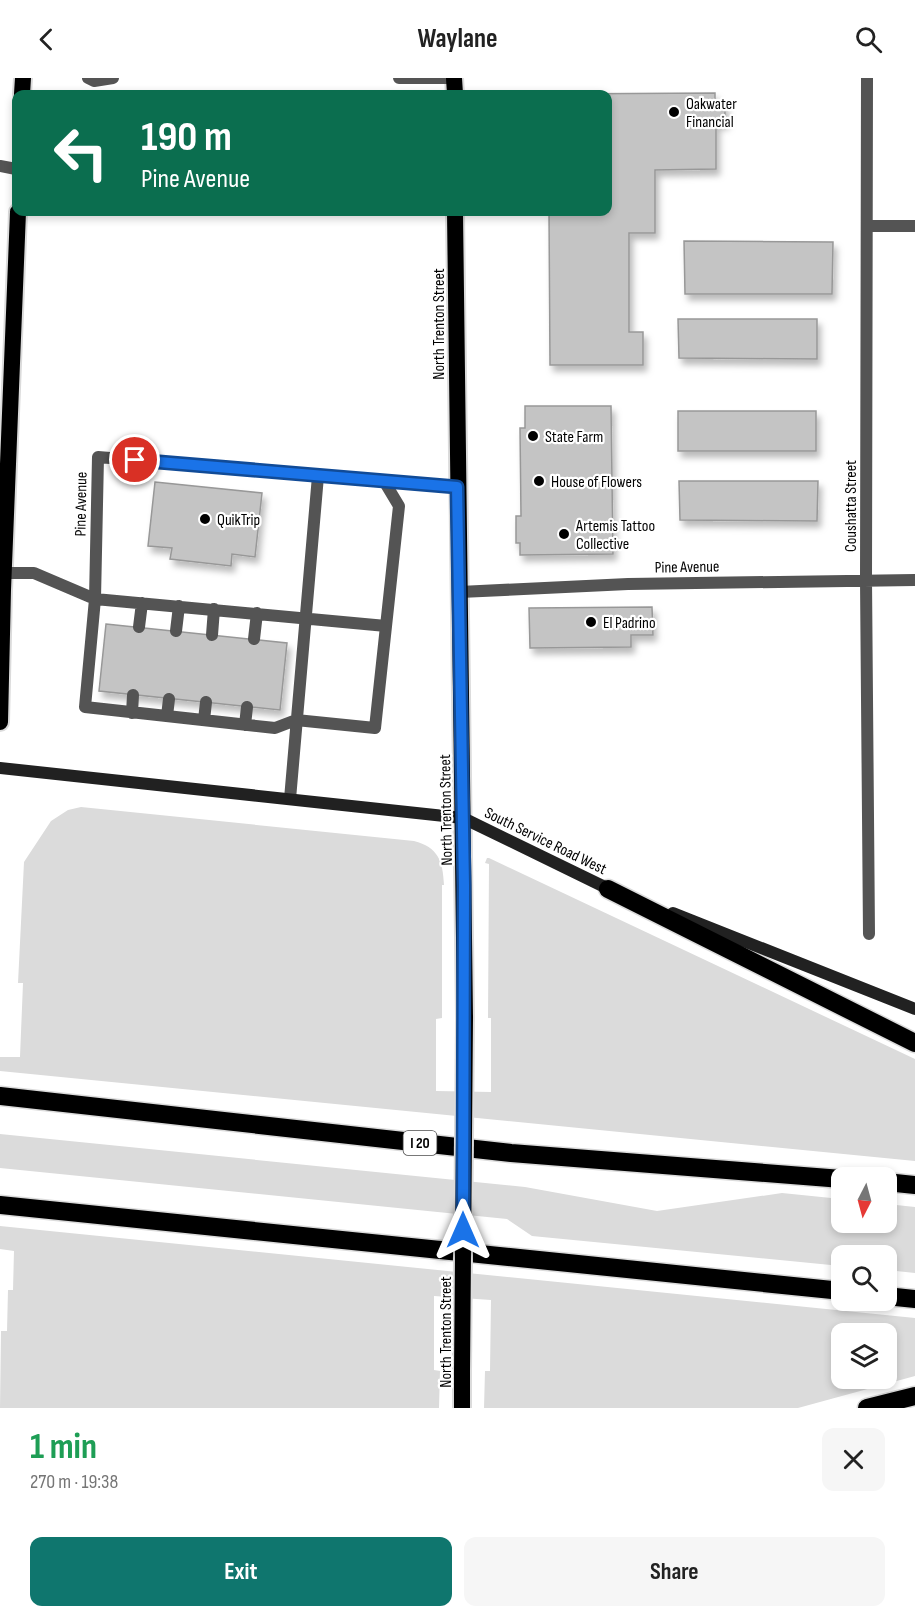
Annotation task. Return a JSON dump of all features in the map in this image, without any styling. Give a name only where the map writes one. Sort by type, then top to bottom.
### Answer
[{"type":"highway","points":[[0,722],[2,595],[18,216]]},
{"type":"highway","name":"North Trenton Street","points":[[455,216],[465,1018],[462,1408]]},
{"type":"highway","points":[[608,889],[915,1043]]},
{"type":"highway","name":"I 20","points":[[0,1096],[511,1153],[831,1178]]},
{"type":"highway","points":[[897,1183],[915,1185]]},
{"type":"highway","points":[[0,1205],[831,1290]]},
{"type":"highway","points":[[897,1297],[915,1299]]},
{"type":"highway","points":[[867,1408],[915,1396]]},
{"type":"main road","name":"South Service Road West","points":[[0,768],[463,818],[608,889],[713,928],[915,1009]]},
{"type":"street","points":[[93,79],[113,78]]},
{"type":"street","points":[[399,78],[455,78]]},
{"type":"street","name":"Coushatta Street","points":[[867,78],[866,580],[869,934]]},
{"type":"street","points":[[867,226],[915,226]]},
{"type":"street","name":"Pine Avenue","points":[[95,599],[98,457],[457,487]]},
{"type":"street","points":[[290,799],[318,476]]},
{"type":"street","points":[[95,599],[85,707],[275,728],[296,720],[375,728],[399,506],[384,481]]},
{"type":"street","points":[[4,573],[34,573],[95,599],[386,626]]},
{"type":"street","name":"Pine Avenue","points":[[460,592],[628,584],[915,580]]},
{"type":"street","points":[[139,627],[142,603]]},
{"type":"street","points":[[176,631],[178,606]]},
{"type":"street","points":[[212,635],[214,609]]},
{"type":"street","points":[[254,639],[257,613]]},
{"type":"street","points":[[132,713],[133,695]]},
{"type":"street","points":[[167,716],[169,699]]},
{"type":"street","points":[[204,720],[206,702]]},
{"type":"street","points":[[245,725],[247,707]]},
{"type":"shaded area","points":[[81,807],[414,841],[434,851],[440,862],[444,885],[442,885],[442,1018],[436,1019],[436,1091],[491,1092],[491,1018],[488,1018],[489,864],[485,863],[489,858],[915,1059],[915,1161],[0,1071],[0,1057],[20,1057],[23,983],[18,983],[24,862],[51,821],[68,810]]},
{"type":"shaded area","points":[[0,1134],[525,1187],[657,1211],[782,1193],[831,1198],[831,1233],[897,1233],[897,1205],[915,1207],[915,1273],[897,1271],[897,1245],[831,1245],[831,1265],[532,1236],[507,1219],[0,1168]]},
{"type":"shaded area","points":[[0,1226],[915,1318],[915,1376],[897,1381],[897,1323],[831,1323],[831,1389],[867,1389],[798,1408],[484,1408],[485,1371],[490,1371],[491,1300],[434,1296],[434,1370],[440,1371],[439,1408],[0,1408],[1,1331],[7,1331],[8,1290],[13,1290],[14,1251],[0,1249]]},
{"type":"building","points":[[715,93],[715,104],[725,104],[725,123],[716,123],[716,169],[655,170],[655,233],[629,233],[629,332],[643,332],[643,365],[550,365],[549,216],[612,216],[612,94]]},
{"type":"building","points":[[684,241],[833,242],[832,294],[685,294]]},
{"type":"building","points":[[678,319],[817,319],[817,359],[679,358]]},
{"type":"building","points":[[525,406],[611,406],[613,554],[520,555],[520,543],[516,543],[516,516],[521,516],[520,428],[525,428]]},
{"type":"building","points":[[678,411],[816,411],[816,451],[678,451]]},
{"type":"building","points":[[679,481],[818,481],[817,521],[680,520]]},
{"type":"building","name":"QuikTrip","points":[[155,482],[262,493],[255,557],[232,554],[231,566],[170,559],[172,548],[148,546]]},
{"type":"building","name":"El Padrino","points":[[652,607],[653,635],[631,635],[631,647],[530,648],[529,608]]},
{"type":"building","points":[[106,624],[287,643],[280,710],[99,691]]},
{"type":"place","name":"Oakwater Financial","points":[[674,112]]},
{"type":"place","name":"State Farm","points":[[533,436]]},
{"type":"place","name":"House of Flowers","points":[[539,481]]},
{"type":"place","name":"QuikTrip","points":[[205,519]]},
{"type":"place","name":"Artemis Tattoo Collective","points":[[564,534]]},
{"type":"place","name":"El Padrino","points":[[591,622]]},
{"type":"route","points":[[135,460],[457,487],[464,885],[463,1230]]}]
